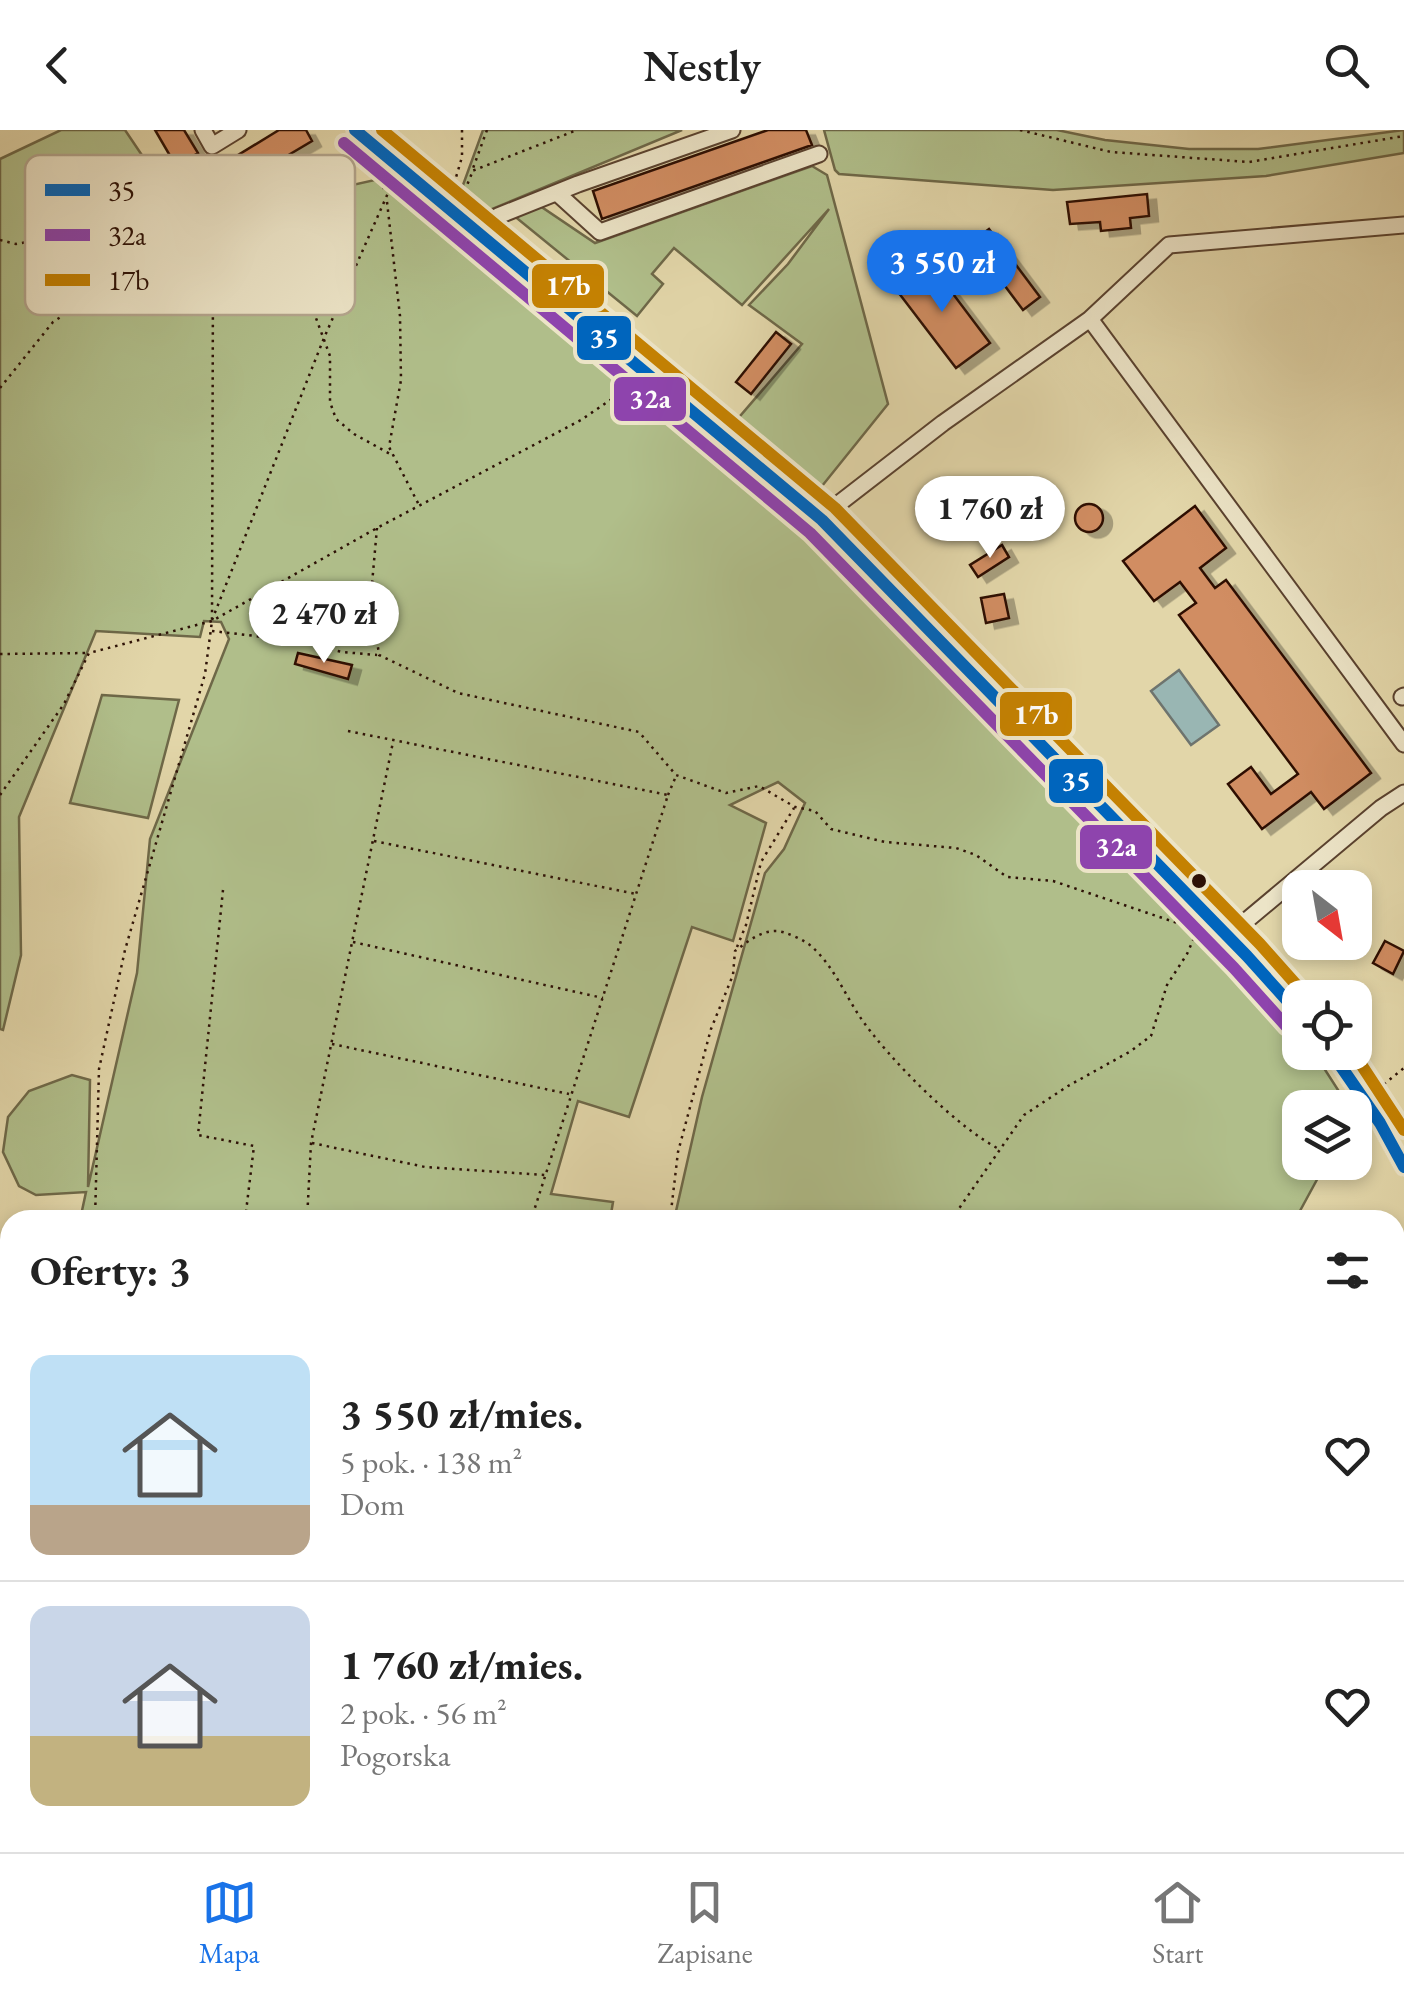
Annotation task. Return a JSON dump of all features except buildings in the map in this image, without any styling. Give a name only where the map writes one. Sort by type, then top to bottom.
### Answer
[{"type":"street","points":[[203,130],[212,146],[238,130]]},
{"type":"street","points":[[356,130],[822,520],[1282,995]]},
{"type":"street","points":[[477,231],[498,216],[556,192],[732,130]]},
{"type":"street","points":[[556,192],[600,232],[818,154]]},
{"type":"street","points":[[822,520],[943,423],[1090,319],[1169,245],[1404,225]]},
{"type":"street","points":[[1090,319],[1404,744]]},
{"type":"street","points":[[1228,936],[1404,793]]},
{"type":"street","points":[[1372,1112],[1404,1166]]},
{"type":"path","points":[[462,130],[462,158],[452,193],[465,190],[487,130]]},
{"type":"path","points":[[472,172],[577,130]]},
{"type":"path","points":[[1020,130],[1111,152],[1249,162],[1404,136]]},
{"type":"path","points":[[219,148],[223,155]]},
{"type":"path","points":[[388,172],[378,164],[386,198],[400,316],[400,380],[390,438],[392,455],[420,506]]},
{"type":"path","points":[[355,268],[386,198]]},
{"type":"path","points":[[0,240],[25,242]]},
{"type":"path","points":[[0,388],[52,322],[63,315]]},
{"type":"path","points":[[212,621],[213,315]]},
{"type":"path","points":[[315,315],[330,356],[330,402],[336,419],[392,455]]},
{"type":"path","points":[[95,1210],[99,1069],[130,934],[205,674],[212,621],[334,315]]},
{"type":"path","points":[[0,654],[89,654],[212,621],[582,420],[648,374]]},
{"type":"path","points":[[377,528],[371,595],[379,655]]},
{"type":"path","points":[[210,631],[379,655],[458,693],[638,732],[676,774],[726,793],[759,786],[795,807],[815,811],[831,829],[885,842],[956,848],[976,855],[1008,877],[1053,880],[1198,930]]},
{"type":"path","points":[[0,796],[64,704],[89,654]]},
{"type":"path","points":[[348,731],[668,796]]},
{"type":"path","points":[[307,1210],[310,1143],[394,740]]},
{"type":"path","points":[[534,1210],[676,774]]},
{"type":"path","points":[[672,1210],[678,1152],[712,1028],[733,976],[735,952],[746,925],[761,862],[795,807]]},
{"type":"path","points":[[372,841],[636,894]]},
{"type":"path","points":[[223,890],[198,1135],[254,1146],[245,1210]]},
{"type":"path","points":[[958,1210],[1024,1115],[1131,1052],[1151,1036],[1167,985],[1188,954],[1198,930],[1210,918]]},
{"type":"path","points":[[735,952],[758,935],[778,930],[810,944],[862,1020],[894,1057],[980,1139],[1001,1150]]},
{"type":"path","points":[[352,942],[603,998]]},
{"type":"path","points":[[331,1044],[572,1095]]},
{"type":"path","points":[[1372,1093],[1404,1068]]},
{"type":"path","points":[[310,1143],[425,1167],[546,1175]]},
{"type":"green space","points":[[61,130],[125,130],[142,155],[25,155],[25,315],[355,315],[355,184],[388,177],[796,517],[1178,906],[1282,1022],[1282,1070],[1325,1070],[1338,1090],[1282,1090],[1282,1180],[1317,1180],[1300,1210],[676,1210],[702,1097],[765,873],[784,849],[805,803],[778,782],[730,805],[766,823],[733,941],[692,927],[629,1117],[578,1101],[551,1194],[613,1202],[612,1210],[82,1210],[86,1192],[36,1195],[19,1186],[3,1152],[8,1117],[29,1091],[72,1075],[90,1080],[88,1187],[137,973],[150,839],[229,639],[221,622],[204,621],[200,637],[96,631],[19,817],[21,955],[3,1030],[0,159]]},
{"type":"green space","points":[[483,130],[682,130],[473,217],[463,185]]},
{"type":"green space","points":[[824,130],[1057,130],[1105,140],[1189,149],[1258,149],[1404,130],[1404,153],[1266,176],[1053,190],[839,174]]},
{"type":"green space","points":[[812,166],[827,175],[888,404],[814,496],[735,422],[802,344],[749,305],[788,264],[829,209],[742,305],[674,248],[652,274],[663,284],[637,316],[513,215],[540,206],[595,243]]},
{"type":"green space","points":[[102,695],[179,700],[148,818],[70,803]]},
{"type":"water","points":[[1179,670],[1219,725],[1191,745],[1151,691]]},
{"type":"transit line","name":"35","points":[[355,130],[822,520],[1282,995]]},
{"type":"transit line","name":"17b","points":[[382,130],[835,508],[1292,980]]},
{"type":"transit line","name":"32a","points":[[344,143],[810,533],[1282,1021]]},
{"type":"transit line","name":"35","points":[[1343,1070],[1404,1167]]},
{"type":"transit line","name":"17b","points":[[1365,1070],[1404,1130]]}]
